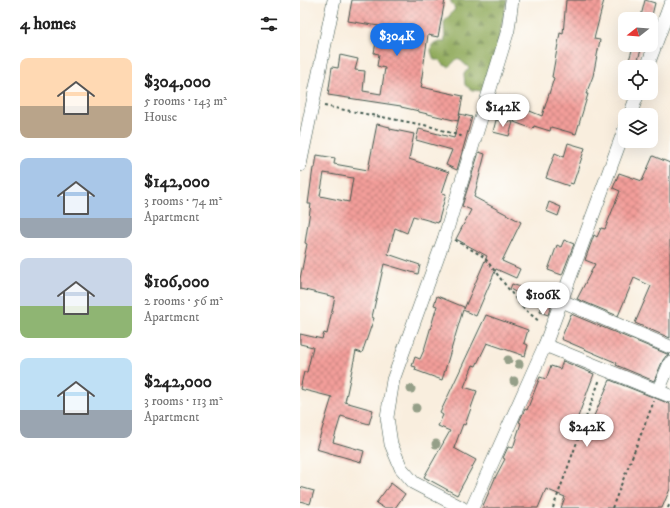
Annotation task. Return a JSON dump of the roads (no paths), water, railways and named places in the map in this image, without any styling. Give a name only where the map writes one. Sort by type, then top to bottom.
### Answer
[{"type":"street","points":[[300,165],[334,0]]},
{"type":"street","points":[[462,508],[414,483],[401,468],[391,444],[387,417],[393,380],[446,234],[508,30],[512,0]]},
{"type":"street","points":[[650,60],[670,5]]},
{"type":"street","points":[[472,508],[545,346],[618,147]]},
{"type":"street","points":[[562,301],[670,347]]},
{"type":"street","points":[[545,346],[664,393],[670,362]]}]
